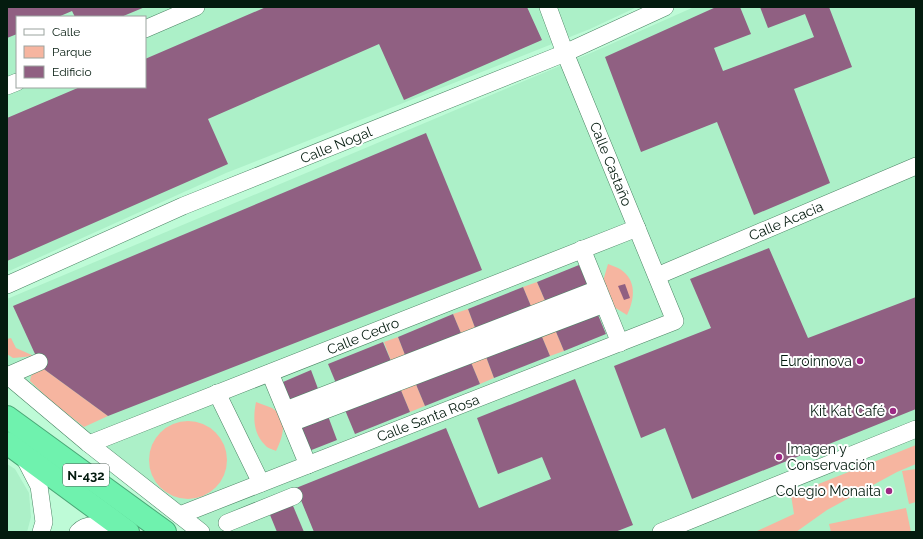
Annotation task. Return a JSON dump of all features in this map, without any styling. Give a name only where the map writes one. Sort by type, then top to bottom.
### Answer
[{"type":"highway","name":"N-432","points":[[7,418],[165,532]]},
{"type":"highway","name":"N-432","points":[[15,449],[128,532]]},
{"type":"street","points":[[146,28],[196,7]]},
{"type":"street","name":"Calle Castaño","points":[[548,7],[565,53],[675,321]]},
{"type":"street","name":"Calle Nogal","points":[[7,285],[183,206],[565,53],[665,7]]},
{"type":"street","name":"Calle Acacia","points":[[657,276],[916,166]]},
{"type":"street","name":"Calle Cedro","points":[[89,444],[637,228]]},
{"type":"street","points":[[582,249],[620,343]]},
{"type":"street","points":[[289,417],[601,297]]},
{"type":"street","name":"Calle Santa Rosa","points":[[180,515],[675,321]]},
{"type":"street","points":[[39,362],[7,375],[89,444],[201,532]]},
{"type":"street","points":[[270,373],[308,465]]},
{"type":"street","points":[[217,393],[261,484]]},
{"type":"street","points":[[661,532],[916,429]]},
{"type":"street","points":[[15,449],[39,486],[44,522],[41,532]]},
{"type":"street","points":[[227,523],[294,496]]},
{"type":"street","points":[[78,532],[81,529],[96,525],[118,532]]},
{"type":"shaded area","points":[[7,7],[637,7],[590,29],[226,173],[7,272]]},
{"type":"shaded area","points":[[694,7],[916,7],[916,532],[212,532],[25,388],[7,367],[7,299],[593,52]]},
{"type":"shaded area","points":[[7,464],[15,469],[29,493],[31,517],[27,532],[7,532]]},
{"type":"green space","points":[[608,264],[619,268],[626,273],[632,284],[632,303],[627,315],[614,307],[603,281]]},
{"type":"green space","points":[[537,282],[547,305],[533,311],[523,287]]},
{"type":"green space","points":[[468,309],[477,333],[463,338],[453,314]]},
{"type":"green space","points":[[554,327],[564,351],[550,356],[540,332]]},
{"type":"green space","points":[[398,337],[407,360],[393,366],[384,342]]},
{"type":"green space","points":[[11,338],[16,348],[34,356],[13,358],[7,354],[7,339]]},
{"type":"green space","points":[[485,354],[494,378],[480,384],[470,360]]},
{"type":"green space","points":[[41,367],[108,416],[84,427],[51,401],[30,381],[31,376]]},
{"type":"green space","points":[[415,382],[425,406],[410,412],[400,388]]},
{"type":"green space","points":[[256,402],[272,408],[281,417],[283,428],[281,440],[276,451],[268,448],[258,435],[254,419]]},
{"type":"green space","points":[[180,421],[196,421],[210,427],[221,438],[227,452],[227,468],[221,482],[210,493],[196,499],[180,499],[166,493],[155,482],[149,468],[149,452],[155,438],[166,427]]},
{"type":"green space","points":[[916,445],[916,464],[897,472],[827,510],[796,532],[755,532],[794,514],[791,495]]},
{"type":"green space","points":[[916,469],[916,502],[909,504],[902,471]]},
{"type":"green space","points":[[906,508],[911,532],[831,532],[829,524]]},
{"type":"building","points":[[7,7],[145,7],[123,16],[74,16],[72,11],[60,16],[16,16],[16,34],[7,38]]},
{"type":"building","points":[[266,7],[527,7],[542,40],[404,100],[379,44],[208,119],[228,164],[7,261],[7,118],[78,88],[146,88],[146,59]]},
{"type":"building","points":[[716,7],[740,7],[751,34],[714,48],[723,71],[814,37],[805,14],[768,28],[760,7],[829,7],[852,67],[794,89],[830,183],[754,215],[717,122],[641,152],[605,57]]},
{"type":"building","points":[[426,133],[482,270],[108,416],[41,367],[13,306]]},
{"type":"building","points":[[769,248],[808,338],[916,297],[916,409],[692,499],[665,428],[641,438],[614,366],[711,328],[690,279]]},
{"type":"building","points":[[579,265],[589,288],[547,305],[537,282]]},
{"type":"building","points":[[625,284],[630,298],[624,300],[618,286]]},
{"type":"building","points":[[523,287],[533,311],[477,333],[468,309]]},
{"type":"building","points":[[596,310],[606,334],[564,351],[554,327]]},
{"type":"building","points":[[453,314],[463,338],[407,360],[398,337]]},
{"type":"building","points":[[540,332],[550,356],[494,378],[485,354]]},
{"type":"building","points":[[383,342],[393,366],[338,388],[328,364]]},
{"type":"building","points":[[470,360],[480,384],[425,406],[415,382]]},
{"type":"building","points":[[311,370],[320,394],[292,405],[283,382]]},
{"type":"building","points":[[575,379],[633,525],[615,532],[314,532],[296,488],[446,428],[479,508],[551,479],[542,457],[498,474],[477,418]]},
{"type":"building","points":[[400,388],[410,412],[355,434],[345,410]]},
{"type":"building","points":[[328,416],[337,440],[309,451],[300,427]]},
{"type":"building","points":[[291,501],[304,532],[277,532],[268,510]]},
{"type":"place","name":"Euroinnova","points":[[860,361]]},
{"type":"place","name":"Kit Kat Café","points":[[893,411]]},
{"type":"place","name":"Imagen y Conservación","points":[[779,457]]},
{"type":"place","name":"Colegio Monaita","points":[[889,491]]}]
